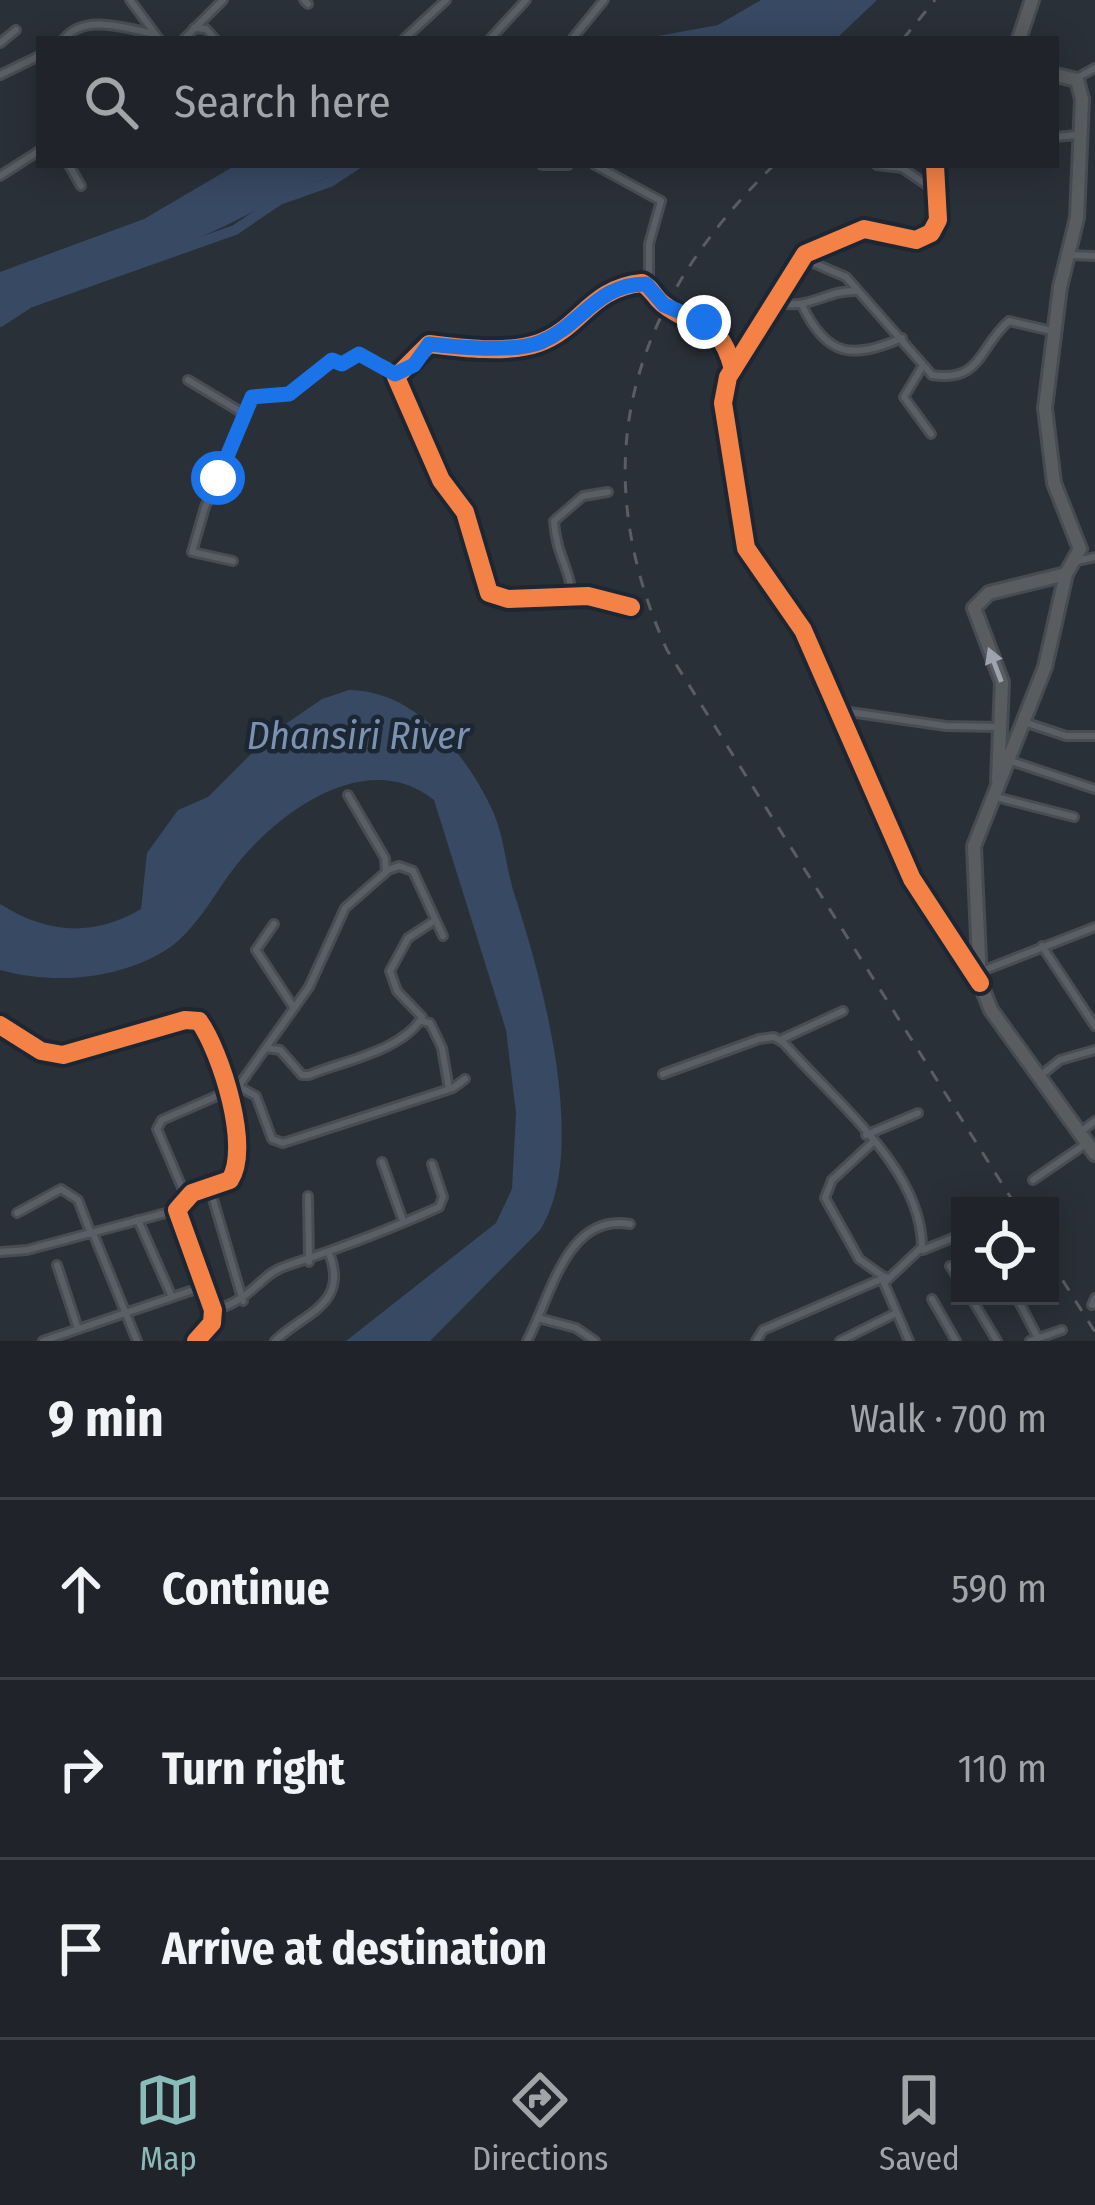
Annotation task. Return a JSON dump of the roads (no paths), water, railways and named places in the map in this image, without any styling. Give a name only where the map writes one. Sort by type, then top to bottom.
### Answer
[{"type":"highway","points":[[1020,36],[1032,0]]},
{"type":"highway","points":[[1059,76],[1076,80],[1082,99],[1070,254],[1056,332],[1046,436],[1058,493],[1078,539],[1077,561],[1066,574],[1045,667],[972,856],[980,978],[991,1010],[1087,1143]]},
{"type":"highway","points":[[998,780],[1002,682],[974,608],[989,593],[1066,574]]},
{"type":"street","points":[[130,0],[157,36]]},
{"type":"street","points":[[187,36],[223,0]]},
{"type":"street","points":[[407,36],[446,0]]},
{"type":"street","points":[[493,36],[526,0]]},
{"type":"street","points":[[575,36],[604,0]]},
{"type":"street","points":[[67,36],[74,29],[99,25],[157,36]]},
{"type":"street","points":[[194,28],[206,29],[212,36]]},
{"type":"street","points":[[0,43],[16,30]]},
{"type":"street","points":[[0,75],[36,57]]},
{"type":"street","points":[[1076,80],[1095,68]]},
{"type":"street","points":[[1059,137],[1076,135]]},
{"type":"street","points":[[0,176],[36,153]]},
{"type":"street","points":[[71,168],[81,186]]},
{"type":"street","points":[[601,168],[662,201],[649,244],[649,285],[664,305],[713,328],[724,341],[733,369]]},
{"type":"street","points":[[616,168],[616,176]]},
{"type":"street","points":[[902,168],[936,190]]},
{"type":"street","points":[[935,168],[937,225],[925,238],[865,230],[802,258],[733,369],[723,403],[743,541],[803,630],[912,879],[980,978],[1042,946],[1095,927]]},
{"type":"street","points":[[1078,178],[1092,171]]},
{"type":"street","points":[[1070,254],[1095,256]]},
{"type":"street","points":[[802,258],[838,271],[902,338],[922,367],[938,376],[970,372],[1009,321],[1056,332]]},
{"type":"street","points":[[632,607],[572,596],[508,599],[485,589],[465,512],[441,480],[396,380],[429,344],[462,352],[537,344],[613,287],[649,285]]},
{"type":"street","points":[[777,301],[802,305],[834,290],[857,292]]},
{"type":"street","points":[[802,305],[815,330],[849,353],[863,354],[902,338]]},
{"type":"street","points":[[233,561],[192,552],[242,412],[255,394],[289,394],[332,360],[342,364],[359,354],[392,373],[403,373]]},
{"type":"street","points":[[922,367],[904,397],[931,434]]},
{"type":"street","points":[[188,380],[242,412]]},
{"type":"street","points":[[572,596],[571,578],[556,557],[554,520],[584,496],[608,492]]},
{"type":"street","points":[[1077,561],[1095,557]]},
{"type":"street","points":[[836,710],[933,725],[1002,727]]},
{"type":"street","points":[[1024,722],[1066,736],[1095,736]]},
{"type":"street","points":[[1008,758],[1027,770],[1095,789]]},
{"type":"street","points":[[348,795],[386,858],[386,872]]},
{"type":"street","points":[[992,796],[1074,817]]},
{"type":"street","points":[[186,1197],[157,1129],[163,1120],[237,1090],[322,965],[344,908],[399,866],[413,871],[443,936]]},
{"type":"street","points":[[434,920],[409,938],[390,971],[393,984],[422,1021],[430,1023],[442,1048],[449,1089]]},
{"type":"street","points":[[274,924],[256,950],[293,1008]]},
{"type":"street","points":[[1042,946],[1095,1026]]},
{"type":"street","points":[[663,1074],[759,1039],[780,1040],[843,1011]]},
{"type":"street","points":[[0,1025],[41,1052],[63,1055],[196,1019],[212,1040],[240,1163],[230,1180],[186,1197],[177,1210],[0,1252]]},
{"type":"street","points":[[266,1048],[280,1050],[302,1075],[309,1075],[397,1040],[422,1021]]},
{"type":"street","points":[[780,1040],[872,1143],[909,1199],[920,1226],[920,1251]]},
{"type":"street","points":[[1038,1077],[1060,1060],[1095,1050]]},
{"type":"street","points":[[237,1090],[254,1093],[272,1139],[283,1143],[449,1089],[465,1079]]},
{"type":"street","points":[[866,1135],[919,1113]]},
{"type":"street","points":[[1033,1180],[1087,1143],[1095,1121]]},
{"type":"street","points":[[872,1143],[832,1180],[825,1198],[859,1259],[886,1277],[894,1314],[909,1341]]},
{"type":"street","points":[[382,1162],[403,1221]]},
{"type":"street","points":[[213,1310],[243,1301],[283,1267],[308,1262],[442,1204],[432,1165]]},
{"type":"street","points":[[209,1187],[243,1301]]},
{"type":"street","points":[[17,1213],[61,1189],[78,1200],[136,1341]]},
{"type":"street","points":[[308,1196],[308,1262]]},
{"type":"street","points":[[177,1210],[213,1310],[212,1323],[196,1341]]},
{"type":"street","points":[[138,1220],[172,1297]]},
{"type":"street","points":[[527,1341],[556,1273],[583,1234],[614,1221],[630,1223]]},
{"type":"street","points":[[756,1341],[763,1330],[886,1277],[920,1251],[951,1239]]},
{"type":"street","points":[[275,1341],[323,1307],[334,1272],[329,1253]]},
{"type":"street","points":[[57,1265],[87,1341]]},
{"type":"street","points":[[43,1341],[205,1286]]},
{"type":"street","points":[[932,1299],[956,1341]]},
{"type":"street","points":[[976,1305],[998,1341]]},
{"type":"street","points":[[1020,1305],[1035,1340],[1062,1330]]},
{"type":"street","points":[[840,1341],[894,1314]]},
{"type":"street","points":[[538,1318],[576,1328],[595,1341]]},
{"type":"water","points":[[761,0],[877,0],[839,36],[658,36],[718,25]]},
{"type":"water","points":[[231,168],[357,168],[307,186],[187,243],[52,295],[0,322],[0,272],[144,219]]},
{"type":"water","name":"Dhansiri River","points":[[349,690],[394,700],[415,712],[450,744],[479,784],[498,826],[537,970],[556,1064],[561,1156],[554,1196],[540,1230],[430,1341],[346,1341],[496,1223],[512,1189],[516,1113],[506,1030],[434,800],[409,786],[382,780],[328,791],[257,842],[189,930],[150,959],[87,977],[0,970],[0,904],[34,921],[69,928],[104,925],[141,909],[147,853],[178,810],[208,797],[271,734],[322,699]]},
{"type":"waterway","name":"Dhansiri River","points":[[0,322],[29,303],[235,230],[279,200],[330,182],[351,168]]},
{"type":"railway","points":[[905,36],[935,0]]},
{"type":"railway","points":[[771,168],[725,218],[685,273],[655,330],[635,389],[626,450],[628,514],[641,581],[667,650],[1010,1197]]},
{"type":"railway","points":[[1059,1274],[1095,1332]]}]
